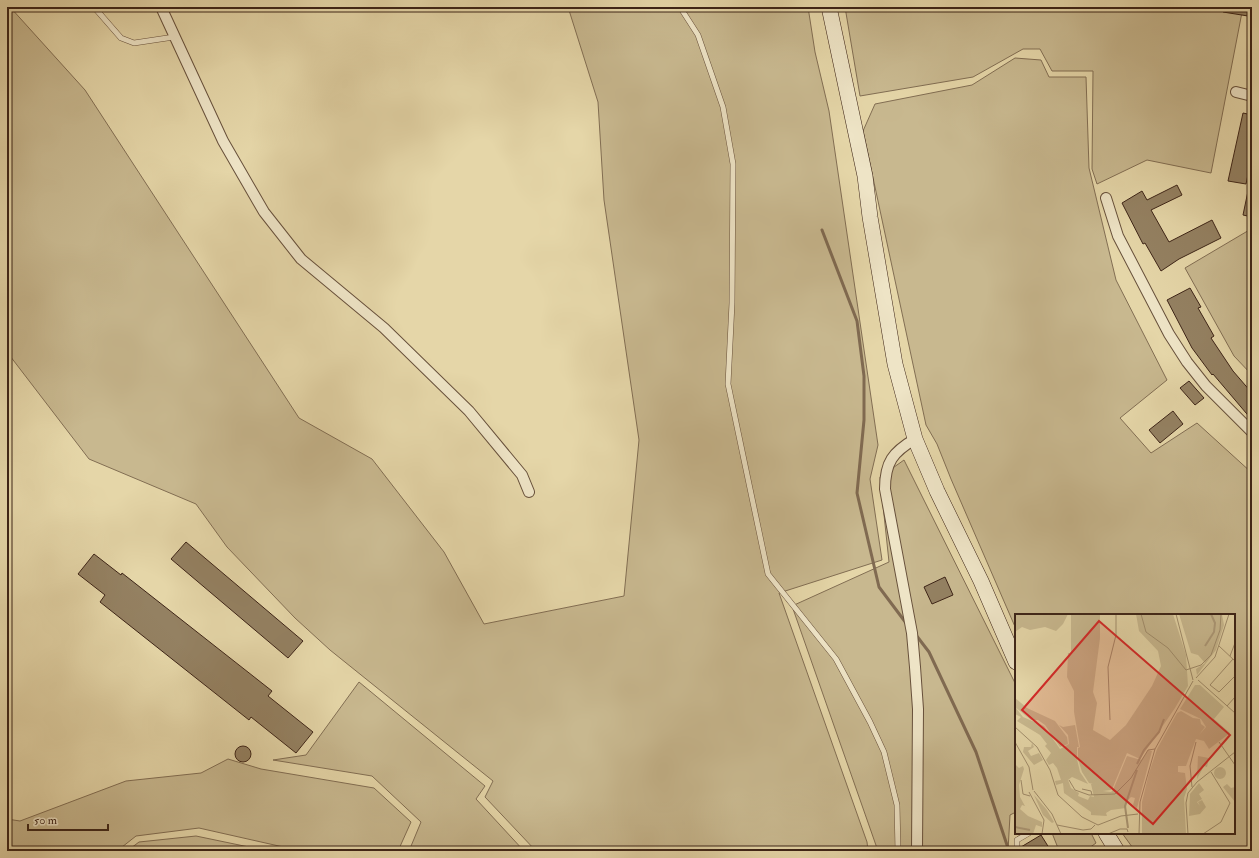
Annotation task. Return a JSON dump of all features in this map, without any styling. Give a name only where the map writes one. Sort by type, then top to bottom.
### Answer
[{"type":"main road","points":[[829,7],[865,176],[870,217],[895,364],[914,439],[937,491],[981,580],[1015,660]]},
{"type":"main road","points":[[1107,834],[1117,851]]},
{"type":"street","points":[[161,7],[223,141],[264,212],[301,259],[384,328],[469,411],[522,475],[529,492]]},
{"type":"street","points":[[1236,92],[1252,96]]},
{"type":"street","points":[[1106,198],[1118,236],[1169,334],[1187,362],[1206,386],[1252,432]]},
{"type":"street","points":[[914,439],[896,451],[889,462],[885,474],[885,489],[912,633],[918,709],[917,851]]},
{"type":"lane","points":[[94,7],[121,38],[134,43],[174,37]]},
{"type":"lane","points":[[680,7],[698,35],[723,107],[733,164],[732,303],[728,384],[768,574],[836,659],[853,688],[873,728],[884,752],[897,805],[898,851]]},
{"type":"lane","points":[[1017,851],[1017,840],[1027,834]]},
{"type":"shaded area","points":[[7,7],[10,7],[85,90],[299,418],[372,459],[444,552],[484,624],[624,596],[639,440],[604,200],[598,102],[568,7],[808,7],[815,52],[829,111],[878,445],[870,479],[882,560],[779,593],[867,842],[868,851],[536,851],[485,797],[493,781],[330,650],[295,618],[227,547],[196,504],[89,459],[7,352]]},
{"type":"shaded area","points":[[845,7],[1243,7],[1211,173],[1147,160],[1097,184],[1092,169],[1093,71],[1052,71],[1040,49],[1023,49],[973,77],[860,96]]},
{"type":"shaded area","points":[[1015,58],[1041,60],[1049,77],[1086,77],[1089,168],[1116,280],[1167,380],[1120,418],[1151,453],[1197,423],[1252,473],[1252,851],[1135,851],[1123,834],[1235,834],[1235,614],[1015,614],[1015,627],[937,444],[926,425],[863,131],[875,104],[972,85]]},
{"type":"shaded area","points":[[1251,229],[1252,375],[1234,356],[1185,268]]},
{"type":"shaded area","points":[[904,460],[1015,683],[1015,812],[1010,815],[1008,851],[878,851],[792,606],[889,562],[880,477]]},
{"type":"shaded area","points":[[359,682],[485,786],[476,799],[524,851],[409,851],[421,822],[372,776],[273,760],[306,755]]},
{"type":"shaded area","points":[[228,759],[261,769],[374,788],[411,822],[398,851],[301,851],[199,828],[136,836],[117,851],[7,851],[7,819],[20,821],[126,781],[201,773]]},
{"type":"shaded area","points":[[1052,834],[1092,834],[1096,843],[1085,851],[1069,851],[1065,847],[1058,848]]},
{"type":"shaded area","points":[[196,836],[268,851],[127,851],[139,842]]},
{"type":"building","points":[[1224,7],[1249,7],[1248,16],[1223,12]]},
{"type":"building","points":[[1243,113],[1252,115],[1252,156],[1246,184],[1228,181]]},
{"type":"building","points":[[1177,185],[1182,195],[1151,210],[1169,242],[1212,220],[1221,238],[1179,259],[1161,271],[1145,243],[1143,244],[1122,203],[1142,191],[1147,200]]},
{"type":"building","points":[[1248,191],[1252,191],[1252,217],[1243,215]]},
{"type":"building","points":[[1190,288],[1201,307],[1198,308],[1214,336],[1211,338],[1233,371],[1252,393],[1252,420],[1213,374],[1212,375],[1192,348],[1167,300]]},
{"type":"building","points":[[1189,381],[1204,398],[1195,405],[1180,388]]},
{"type":"building","points":[[1173,411],[1183,424],[1160,443],[1149,430]]},
{"type":"building","points":[[186,542],[303,641],[288,658],[171,559]]},
{"type":"building","points":[[94,554],[121,575],[122,573],[272,691],[268,696],[313,732],[296,753],[251,717],[249,720],[100,602],[105,595],[78,574]]},
{"type":"building","points":[[945,577],[953,595],[932,604],[924,587]]},
{"type":"building","points":[[243,746],[250,751],[251,754],[246,761],[243,762],[236,757],[235,754],[240,747]]},
{"type":"building","points":[[1041,835],[1051,851],[1021,851],[1021,847]]},
{"type":"waterway","points":[[822,230],[857,321],[864,376],[864,420],[857,493],[879,587],[906,623]]},
{"type":"waterway","points":[[916,635],[929,652],[976,752],[1009,851]]}]
